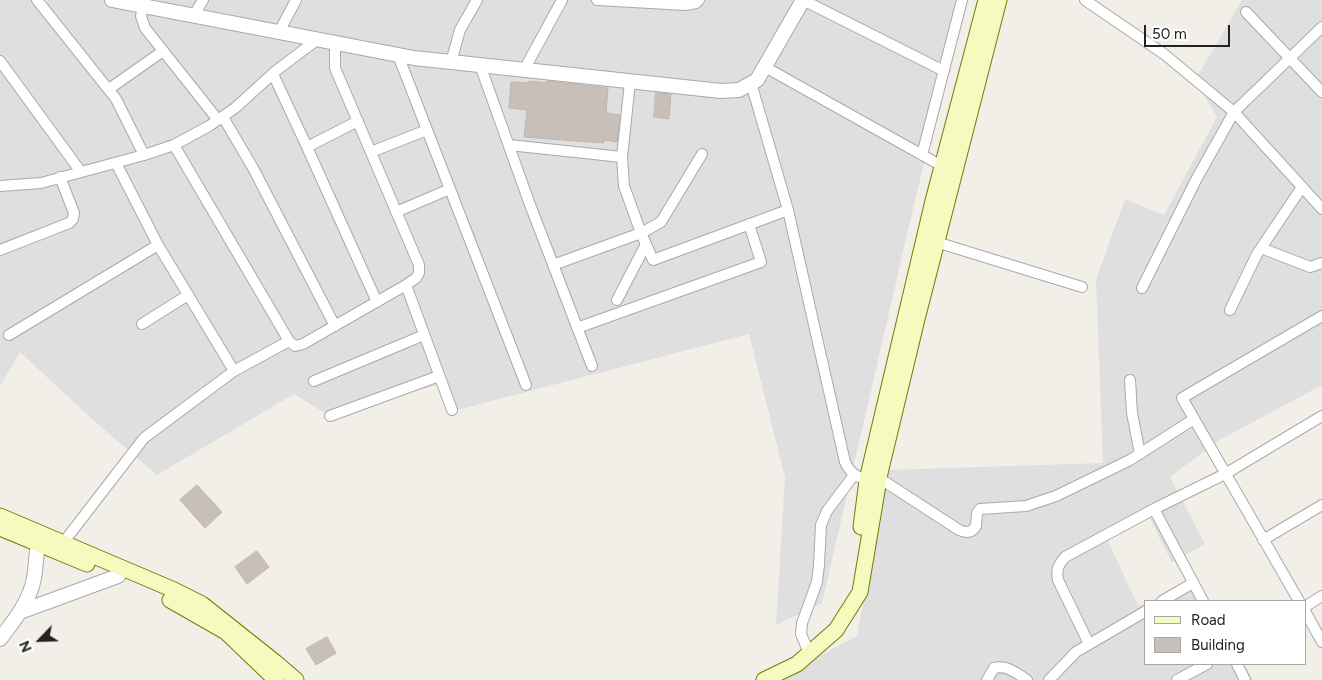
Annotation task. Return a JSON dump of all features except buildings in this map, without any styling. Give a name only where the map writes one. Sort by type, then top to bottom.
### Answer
[{"type":"main road","points":[[764,680],[789,674],[797,664],[836,630],[853,587],[867,478],[942,166],[986,0]]},
{"type":"main road","points":[[867,478],[916,319],[999,0]]},
{"type":"main road","points":[[0,516],[174,590],[202,604],[296,680]]},
{"type":"main road","points":[[0,528],[181,604],[226,632],[276,680]]},
{"type":"street","points":[[37,0],[116,99],[144,156]]},
{"type":"street","points":[[112,0],[398,55],[720,91],[739,90],[757,80],[803,0],[944,71]]},
{"type":"street","points":[[194,15],[202,0]]},
{"type":"street","points":[[279,32],[296,0]]},
{"type":"street","points":[[451,62],[460,30],[476,0]]},
{"type":"street","points":[[524,70],[562,0]]},
{"type":"street","points":[[597,0],[686,5],[696,4],[699,0]]},
{"type":"street","points":[[922,155],[962,0]]},
{"type":"street","points":[[1084,0],[1164,54],[1234,112],[1322,209]]},
{"type":"street","points":[[143,6],[142,22],[163,51],[220,118],[253,168],[335,326]]},
{"type":"street","points":[[1246,12],[1322,92]]},
{"type":"street","points":[[1142,288],[1197,178],[1234,112],[1322,27]]},
{"type":"street","points":[[0,186],[60,178],[144,156],[174,145],[235,108],[273,74],[318,39]]},
{"type":"street","points":[[174,145],[289,341],[296,346],[303,344],[406,285],[420,273],[419,265],[335,68],[335,42]]},
{"type":"street","points":[[109,89],[163,51]]},
{"type":"street","points":[[398,55],[526,385]]},
{"type":"street","points":[[0,62],[81,172]]},
{"type":"street","points":[[480,65],[508,145],[592,366]]},
{"type":"street","points":[[765,67],[942,166]]},
{"type":"street","points":[[273,74],[377,302]]},
{"type":"street","points":[[630,82],[622,157],[624,186],[653,260],[788,210]]},
{"type":"street","points":[[751,84],[788,210],[845,462],[849,471],[867,478],[964,532],[974,530],[977,513],[980,510],[1026,506],[1056,496],[1140,454],[1194,419]]},
{"type":"street","points":[[307,147],[358,122]]},
{"type":"street","points":[[371,152],[427,130]]},
{"type":"street","points":[[508,145],[622,157]]},
{"type":"street","points":[[553,265],[641,232],[661,222],[702,154]]},
{"type":"street","points":[[116,163],[158,245],[234,371]]},
{"type":"street","points":[[0,250],[69,223],[73,219],[74,212],[60,178]]},
{"type":"street","points":[[1230,310],[1261,248],[1302,187]]},
{"type":"street","points":[[396,212],[450,189]]},
{"type":"street","points":[[577,328],[761,262],[749,224]]},
{"type":"street","points":[[936,242],[1082,287]]},
{"type":"street","points":[[617,300],[646,244]]},
{"type":"street","points":[[9,334],[158,245]]},
{"type":"street","points":[[1261,248],[1310,267],[1322,263]]},
{"type":"street","points":[[406,285],[452,410]]},
{"type":"street","points":[[142,324],[188,295]]},
{"type":"street","points":[[1298,600],[1182,398],[1322,316]]},
{"type":"street","points":[[314,381],[424,335]]},
{"type":"street","points":[[64,543],[144,438],[234,371],[289,341]]},
{"type":"street","points":[[330,416],[439,376]]},
{"type":"street","points":[[1130,380],[1132,413],[1140,454]]},
{"type":"street","points":[[1089,644],[1058,580],[1056,571],[1060,562],[1065,557],[1154,509],[1225,474],[1322,416]]},
{"type":"street","points":[[809,653],[802,634],[802,623],[816,582],[819,565],[821,525],[827,511],[867,478]]},
{"type":"street","points":[[1263,540],[1322,505]]},
{"type":"street","points":[[1154,509],[1202,600]]},
{"type":"street","points":[[0,639],[20,612],[29,594],[34,580],[38,543]]},
{"type":"street","points":[[20,612],[118,576]]},
{"type":"street","points":[[1164,600],[1193,583]]},
{"type":"street","points":[[1307,605],[1322,596]]},
{"type":"street","points":[[1049,680],[1076,652],[1144,612]]},
{"type":"street","points":[[1307,615],[1322,642]]},
{"type":"street","points":[[1177,680],[1205,665]]},
{"type":"street","points":[[1237,665],[1245,680]]},
{"type":"street","points":[[987,680],[994,668],[1001,667],[1009,668],[1026,680]]},
{"type":"shaded area","points":[[0,0],[32,0],[48,3],[47,0],[964,0],[911,217],[822,603],[776,625],[785,477],[749,334],[453,411],[441,384],[328,415],[294,394],[157,475],[92,419],[20,352],[0,386]]},
{"type":"shaded area","points":[[1242,0],[1322,0],[1322,385],[1218,441],[1170,477],[1205,544],[1172,563],[1147,513],[1104,532],[1138,606],[1144,604],[1144,665],[1245,665],[1253,680],[775,680],[857,636],[888,470],[1103,463],[1096,280],[1125,199],[1164,215],[1217,117],[1195,80]]},
{"type":"shaded area","points":[[1196,582],[1206,600],[1152,600]]}]
